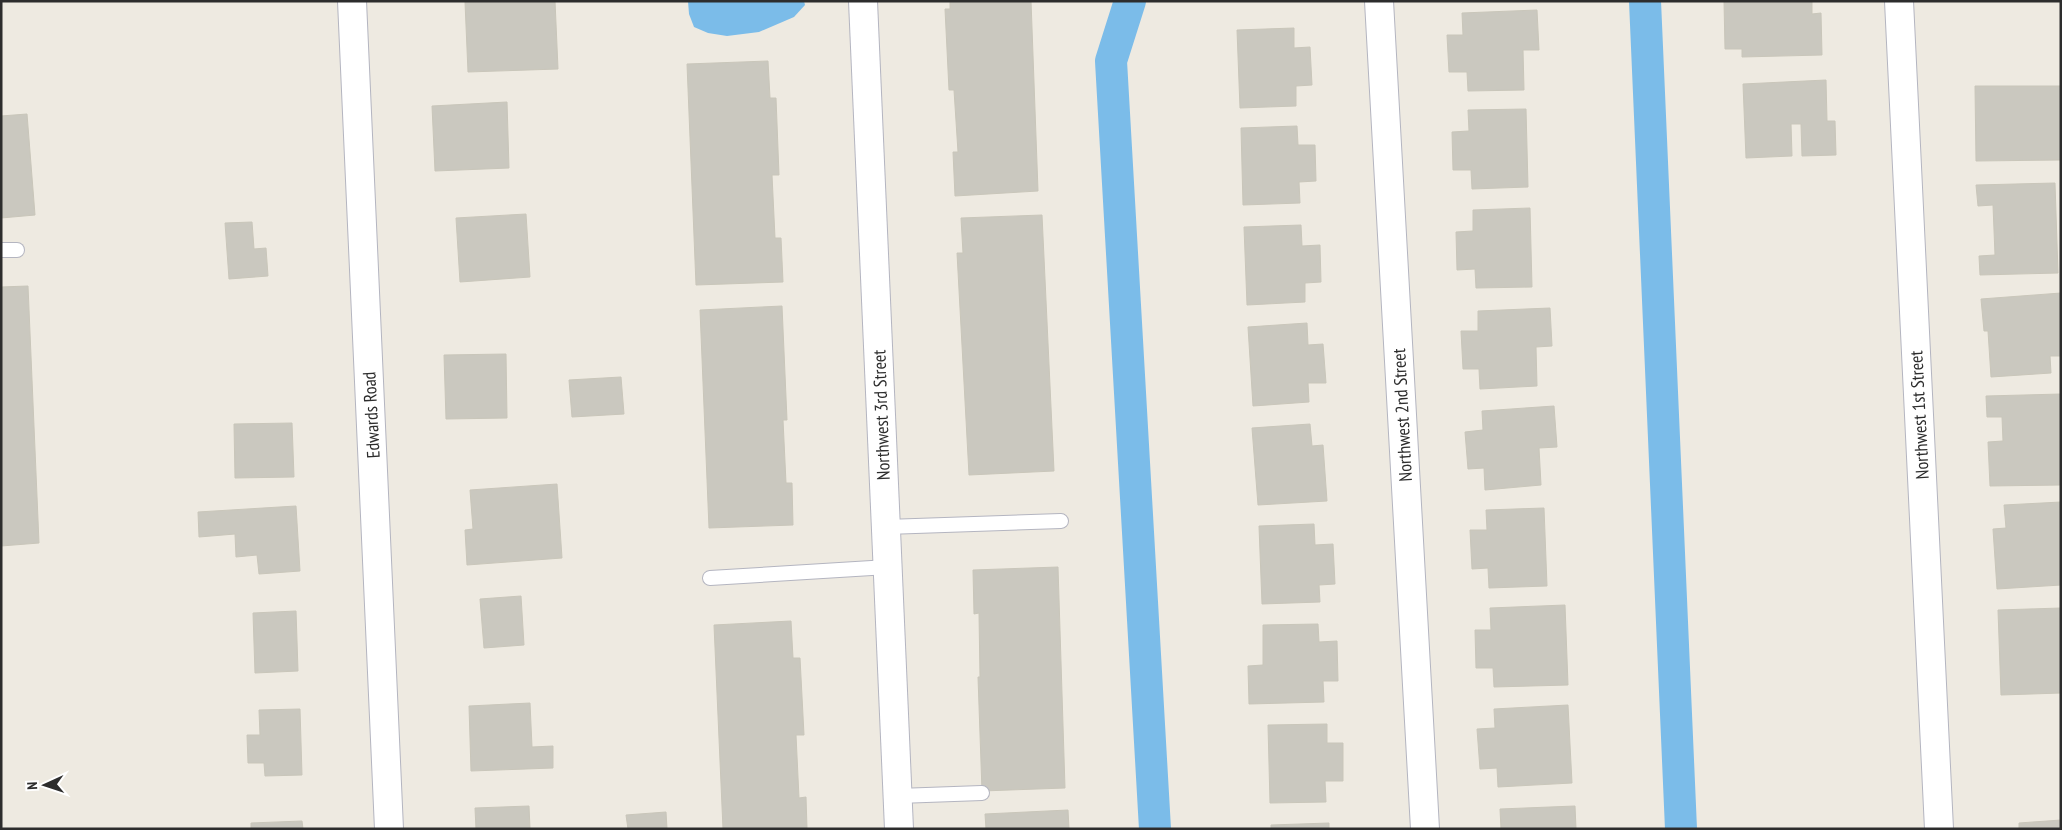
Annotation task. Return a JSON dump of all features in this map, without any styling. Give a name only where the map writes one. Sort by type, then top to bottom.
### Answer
[{"type":"street","name":"Edwards Road","points":[[352,1],[389,829]]},
{"type":"street","name":"Northwest 3rd Street","points":[[863,1],[899,829]]},
{"type":"street","name":"Northwest 2nd Street","points":[[1379,1],[1426,829]]},
{"type":"street","name":"Northwest 1st Street","points":[[1899,1],[1939,829]]},
{"type":"lane","points":[[1,250],[17,250]]},
{"type":"lane","points":[[886,527],[1061,522]]},
{"type":"lane","points":[[710,578],[888,568]]},
{"type":"lane","points":[[898,796],[982,793]]},
{"type":"water","points":[[688,1],[804,1],[805,5],[794,17],[759,32],[727,36],[708,33],[694,27],[689,14]]},
{"type":"building","points":[[555,1],[558,69],[468,72],[465,2]]},
{"type":"building","points":[[950,1],[1031,1],[1038,191],[955,196],[953,152],[958,152],[954,90],[949,90],[945,9],[950,9]]},
{"type":"building","points":[[1724,1],[1812,1],[1812,14],[1821,13],[1822,55],[1742,57],[1742,49],[1725,49]]},
{"type":"building","points":[[1537,10],[1539,50],[1523,50],[1524,90],[1468,91],[1467,72],[1449,72],[1447,35],[1463,35],[1462,13]]},
{"type":"building","points":[[1294,28],[1294,48],[1310,47],[1312,85],[1296,86],[1296,106],[1240,108],[1237,30]]},
{"type":"building","points":[[768,61],[770,98],[776,98],[779,175],[772,175],[775,238],[781,238],[783,282],[696,285],[687,64]]},
{"type":"building","points":[[1826,80],[1827,121],[1835,121],[1836,155],[1802,156],[1801,124],[1791,124],[1792,156],[1746,158],[1743,84]]},
{"type":"building","points":[[1975,86],[2061,86],[2061,160],[1976,161]]},
{"type":"building","points":[[507,102],[509,168],[435,171],[432,106]]},
{"type":"building","points":[[1526,109],[1528,187],[1472,189],[1471,170],[1453,170],[1452,132],[1469,131],[1468,110]]},
{"type":"building","points":[[27,114],[35,215],[1,218],[1,116]]},
{"type":"building","points":[[1297,126],[1298,145],[1315,145],[1316,181],[1299,182],[1300,203],[1243,205],[1241,128]]},
{"type":"building","points":[[2055,183],[2058,273],[1980,275],[1979,256],[1995,255],[1993,205],[1978,206],[1976,185]]},
{"type":"building","points":[[1530,208],[1532,287],[1476,288],[1475,269],[1457,270],[1456,232],[1473,231],[1473,210]]},
{"type":"building","points":[[526,214],[530,277],[460,282],[456,218]]},
{"type":"building","points":[[1042,215],[1054,471],[969,475],[957,253],[963,253],[961,218]]},
{"type":"building","points":[[252,222],[254,249],[266,248],[268,276],[229,279],[225,223]]},
{"type":"building","points":[[1301,225],[1302,246],[1320,245],[1321,282],[1305,283],[1305,302],[1247,305],[1244,227]]},
{"type":"building","points":[[28,286],[39,543],[1,546],[1,287]]},
{"type":"building","points":[[2061,293],[2061,356],[2050,356],[2051,373],[1991,377],[1988,331],[1984,331],[1981,299]]},
{"type":"building","points":[[782,306],[787,420],[783,420],[786,483],[792,483],[793,525],[709,528],[700,310]]},
{"type":"building","points":[[1550,308],[1552,346],[1536,347],[1537,386],[1480,389],[1479,369],[1463,369],[1461,331],[1478,331],[1478,311]]},
{"type":"building","points":[[1307,323],[1308,345],[1323,344],[1326,383],[1308,383],[1309,402],[1253,406],[1248,327]]},
{"type":"building","points":[[506,354],[507,418],[446,419],[444,355]]},
{"type":"building","points":[[621,377],[624,414],[572,417],[569,380]]},
{"type":"building","points":[[2061,394],[2061,485],[1990,486],[1988,442],[2003,441],[2002,417],[1987,417],[1986,396]]},
{"type":"building","points":[[1554,406],[1557,447],[1539,448],[1541,485],[1485,490],[1484,468],[1468,469],[1465,432],[1483,430],[1482,411]]},
{"type":"building","points":[[292,423],[294,477],[235,478],[234,424]]},
{"type":"building","points":[[1310,424],[1312,446],[1323,445],[1327,501],[1258,505],[1252,428]]},
{"type":"building","points":[[557,484],[562,558],[467,565],[465,530],[473,529],[470,490]]},
{"type":"building","points":[[2061,502],[2061,585],[1997,589],[1993,529],[2006,528],[2004,505]]},
{"type":"building","points":[[296,506],[300,571],[259,574],[257,555],[236,557],[235,534],[199,537],[198,512]]},
{"type":"building","points":[[1544,508],[1547,586],[1489,588],[1488,568],[1472,569],[1470,530],[1487,530],[1486,510]]},
{"type":"building","points":[[1314,524],[1315,545],[1333,544],[1335,584],[1319,585],[1320,602],[1262,604],[1259,526]]},
{"type":"building","points":[[1058,567],[1065,788],[982,791],[978,677],[980,677],[979,613],[974,614],[973,570]]},
{"type":"building","points":[[521,596],[524,645],[484,648],[480,599]]},
{"type":"building","points":[[1565,605],[1568,685],[1494,687],[1493,668],[1476,668],[1475,630],[1491,630],[1490,608]]},
{"type":"building","points":[[2061,608],[2061,693],[2001,695],[1998,610]]},
{"type":"building","points":[[296,611],[298,671],[255,673],[253,613]]},
{"type":"building","points":[[791,621],[793,658],[800,658],[804,735],[796,735],[799,798],[806,797],[807,829],[723,829],[714,625]]},
{"type":"building","points":[[1318,624],[1319,642],[1337,641],[1338,681],[1323,681],[1324,702],[1249,704],[1248,666],[1263,665],[1263,625]]},
{"type":"building","points":[[530,703],[532,747],[553,746],[553,768],[471,771],[469,706]]},
{"type":"building","points":[[1568,705],[1572,783],[1498,787],[1497,768],[1480,769],[1477,729],[1495,728],[1494,709]]},
{"type":"building","points":[[300,709],[302,775],[265,776],[264,763],[248,763],[247,735],[260,735],[259,710]]},
{"type":"building","points":[[1327,724],[1327,743],[1343,743],[1343,781],[1325,781],[1326,802],[1270,803],[1268,725]]},
{"type":"building","points":[[529,806],[530,829],[476,829],[475,808]]},
{"type":"building","points":[[1575,806],[1576,829],[1501,829],[1500,809]]},
{"type":"building","points":[[1068,810],[1069,829],[986,829],[985,814]]},
{"type":"building","points":[[666,812],[667,829],[628,829],[626,815]]},
{"type":"building","points":[[2061,820],[2061,829],[2019,829],[2019,823]]},
{"type":"building","points":[[302,821],[303,829],[251,829],[251,823]]},
{"type":"building","points":[[1329,823],[1329,829],[1271,829],[1271,825]]},
{"type":"waterway","points":[[1130,1],[1111,61],[1155,829]]},
{"type":"waterway","points":[[1645,1],[1681,829]]}]
